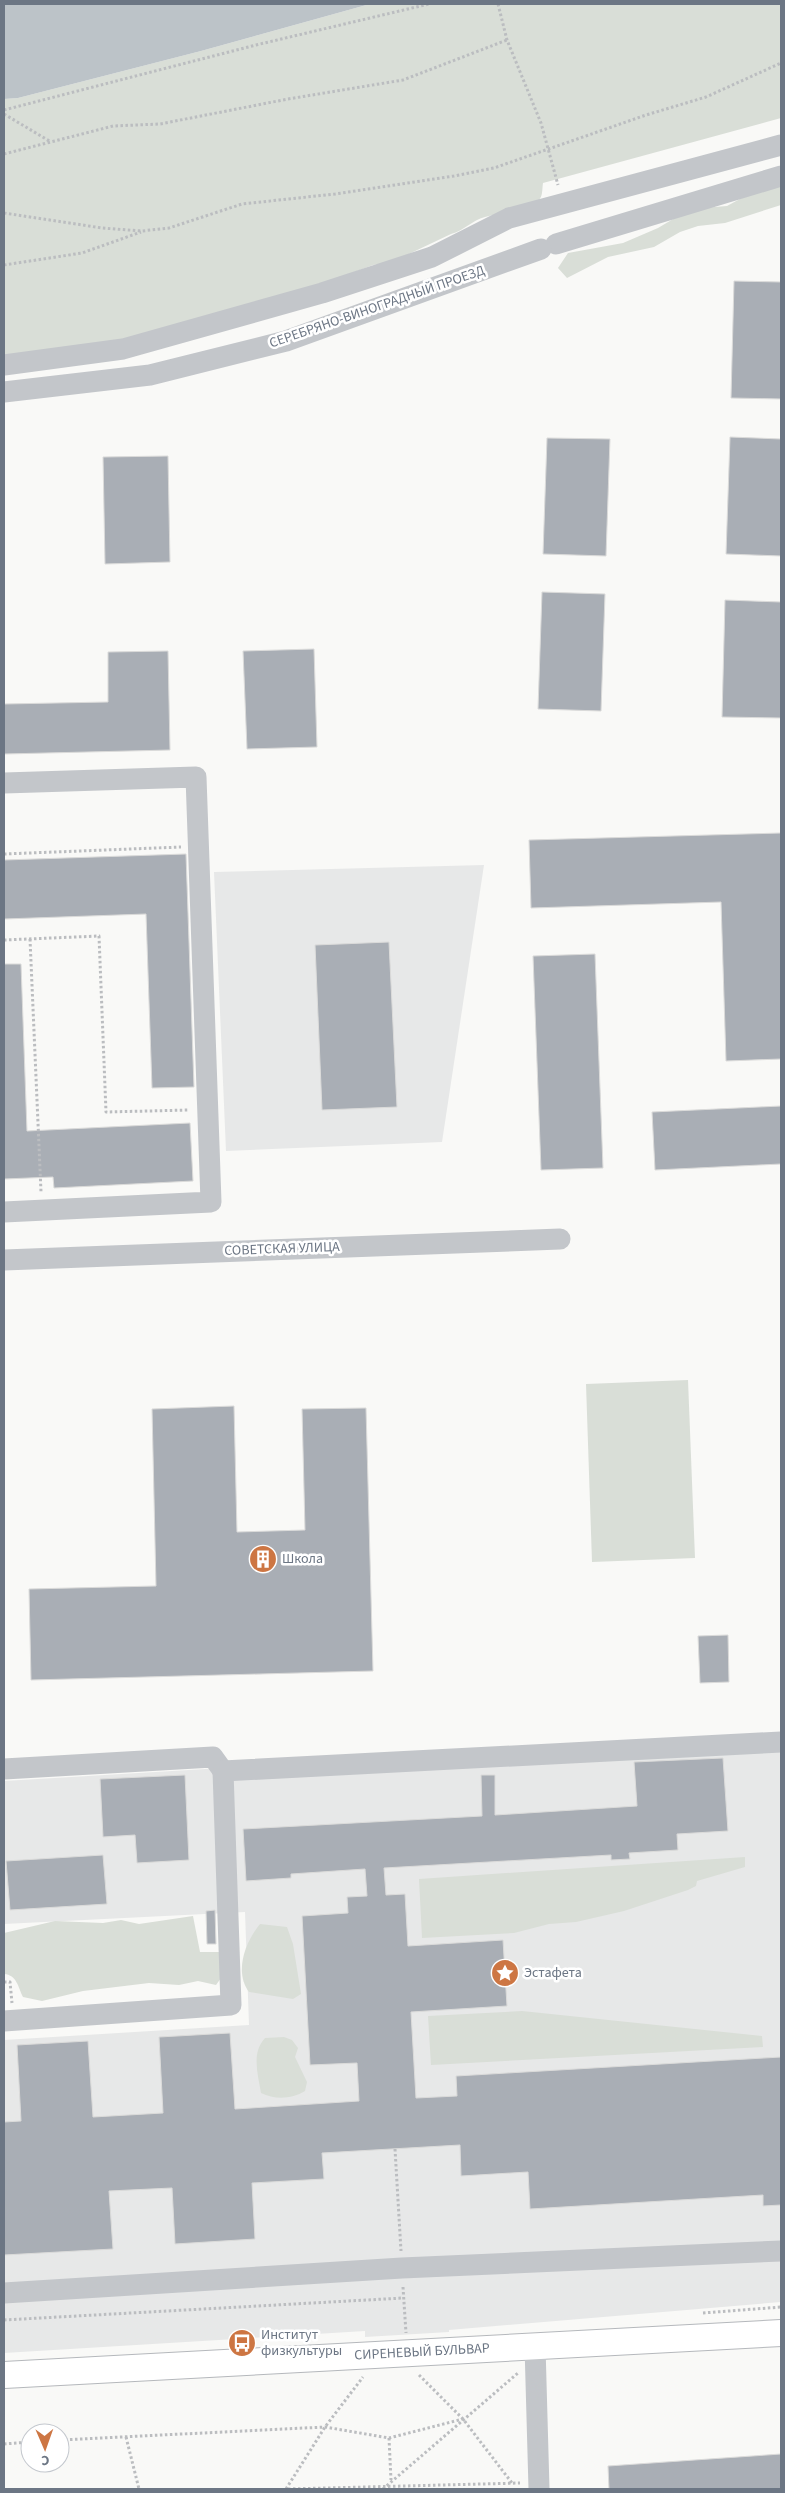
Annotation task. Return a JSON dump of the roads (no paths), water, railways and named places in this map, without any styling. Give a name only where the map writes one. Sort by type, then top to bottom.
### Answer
[{"type":"main road","name":"СИРЕНЕВЫЙ БУЛЬВАР","points":[[4,2375],[535,2352],[781,2333]]},
{"type":"street","points":[[4,365],[123,349],[313,296],[432,257],[509,218],[562,206],[781,145]]},
{"type":"street","name":"СЕРЕБРЯНО-ВИНОГРАДНЫЙ ПРОЕЗД","points":[[4,392],[150,375],[286,340],[548,247],[781,176]]},
{"type":"street","points":[[4,783],[196,777],[208,1110],[217,1145],[211,1202],[4,1212]]},
{"type":"street","name":"СОВЕТСКАЯ УЛИЦА","points":[[4,1260],[560,1239]]},
{"type":"street","points":[[223,1771],[781,1742]]},
{"type":"street","points":[[4,1770],[213,1757],[223,1771],[231,2005],[8,2021]]},
{"type":"street","points":[[4,2293],[402,2268],[781,2251]]},
{"type":"street","points":[[535,2352],[539,2485]]},
{"type":"place","name":"Школа","points":[[263,1559]]},
{"type":"place","name":"Эстафета","points":[[505,1973]]},
{"type":"place","name":"Институт физкультуры","points":[[242,2343]]}]
